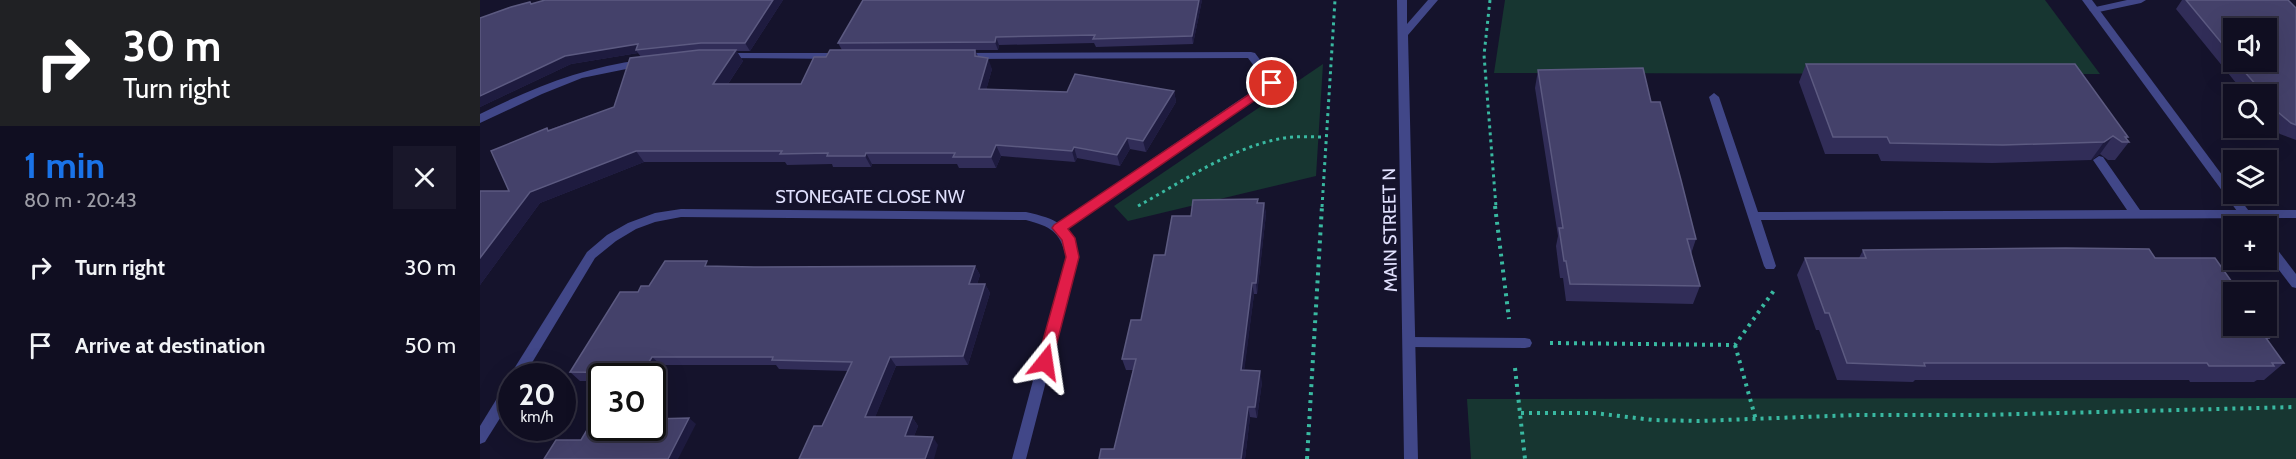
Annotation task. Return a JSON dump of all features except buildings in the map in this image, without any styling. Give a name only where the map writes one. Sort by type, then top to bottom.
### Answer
[{"type":"street","name":"MAIN STREET N","points":[[1402,0],[1405,33],[1412,459]]},
{"type":"street","points":[[1405,33],[1433,0]]},
{"type":"street","points":[[2087,0],[2245,214]]},
{"type":"street","points":[[2094,10],[2141,0]]},
{"type":"street","points":[[955,56],[1251,55],[1272,83],[1058,228],[1069,238],[1072,257],[1019,459]]},
{"type":"street","points":[[718,56],[860,56]]},
{"type":"street","points":[[480,119],[525,96],[574,77],[635,63],[659,61]]},
{"type":"street","points":[[1714,97],[1770,266]]},
{"type":"street","points":[[2099,160],[2136,214]]},
{"type":"street","name":"STONEGATE CLOSE NW","points":[[525,363],[591,255],[608,239],[630,226],[653,217],[681,213],[1026,216],[1044,220],[1058,228]]},
{"type":"street","points":[[1753,216],[2296,214]]},
{"type":"street","points":[[2277,258],[2296,283]]},
{"type":"street","points":[[1410,342],[1518,343]]},
{"type":"street","points":[[480,438],[498,409]]},
{"type":"path","points":[[1307,459],[1335,0]]},
{"type":"path","points":[[1490,0],[1484,55],[1496,213],[1518,343],[1525,459]]},
{"type":"path","points":[[1128,210],[1207,169],[1268,142],[1284,138],[1325,137]]},
{"type":"path","points":[[1735,345],[1775,289],[1770,266]]},
{"type":"path","points":[[1518,343],[1735,345]]},
{"type":"path","points":[[1735,345],[1755,420]]},
{"type":"path","points":[[1521,413],[1594,413],[1664,420],[1755,420],[1856,414],[2006,414],[2296,407]]},
{"type":"green space","points":[[1505,0],[2045,0],[2100,74],[1494,73]]},
{"type":"green space","points":[[1323,64],[1316,176],[1128,221],[1114,206]]},
{"type":"green space","points":[[2296,398],[2296,459],[1471,459],[1467,399]]},
{"type":"route","points":[[1045,362],[1072,257],[1069,238],[1058,228],[1272,83]]}]
